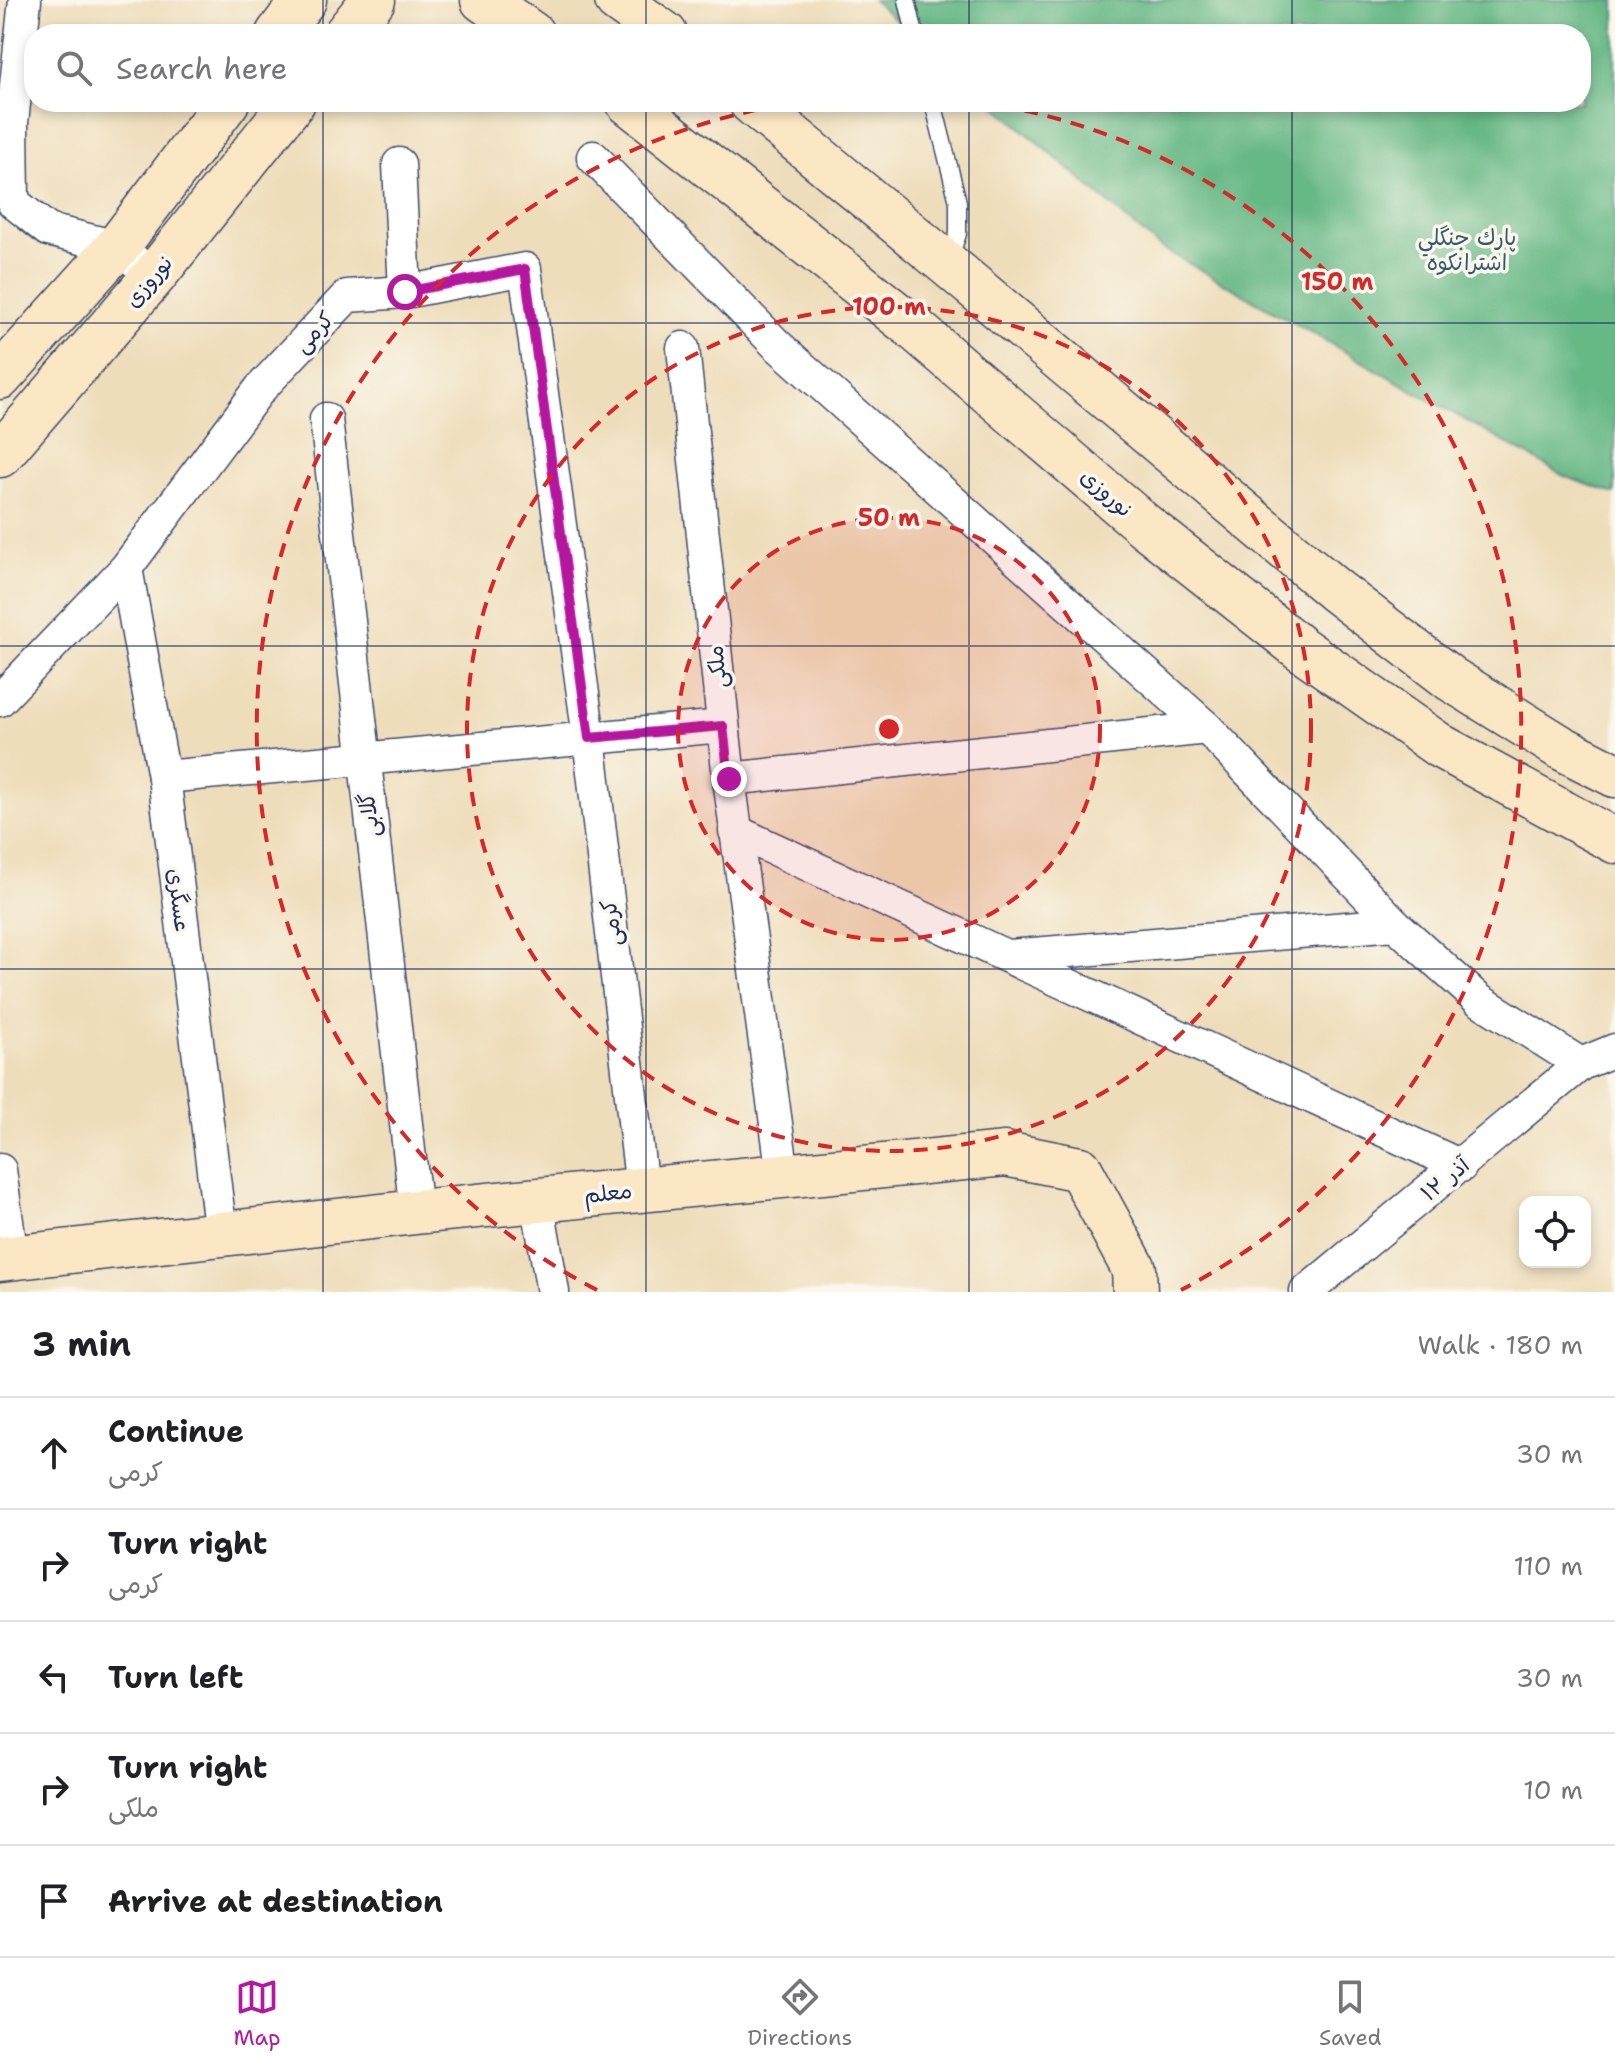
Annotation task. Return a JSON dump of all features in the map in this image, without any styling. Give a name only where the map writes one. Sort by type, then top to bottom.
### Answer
[{"type":"street","points":[[25,0],[12,123],[13,202],[48,230],[117,247],[154,276]]},
{"type":"street","points":[[286,24],[304,0]]},
{"type":"street","points":[[354,24],[373,0]]},
{"type":"street","points":[[483,0],[518,24]]},
{"type":"street","points":[[617,0],[651,24]]},
{"type":"street","name":"نوروزی","points":[[0,377],[117,247],[219,112]]},
{"type":"street","name":"نوروزی","points":[[0,455],[154,276],[285,112]]},
{"type":"street","name":"نوروزی","points":[[641,112],[909,324],[1144,525],[1300,648],[1440,746],[1615,841]]},
{"type":"street","points":[[763,112],[1346,599],[1451,679],[1560,747],[1615,775]]},
{"type":"street","points":[[593,157],[776,344],[1207,728],[1395,924],[1479,1000],[1581,1064]]},
{"type":"street","points":[[399,164],[405,292]]},
{"type":"street","name":"کرمی","points":[[0,700],[126,568],[260,389],[347,296],[405,292],[525,269],[589,738],[642,1189]]},
{"type":"street","name":"ملکی","points":[[683,348],[735,831],[783,1175]]},
{"type":"street","name":"گلابی","points":[[326,419],[416,1212]]},
{"type":"street","name":"عسگری","points":[[126,568],[164,777],[221,1234]]},
{"type":"street","points":[[164,777],[723,726]]},
{"type":"street","points":[[729,779],[1207,728]]},
{"type":"street","points":[[735,831],[1461,1166]]},
{"type":"street","points":[[1005,956],[1395,924]]},
{"type":"street","name":"۱۲ آذر","points":[[1306,1292],[1581,1064],[1615,1050]]},
{"type":"street","name":"معلم","points":[[6,1259],[416,1212],[1005,1154],[1080,1169],[1134,1269],[1135,1292]]},
{"type":"street","points":[[0,1170],[6,1259]]},
{"type":"street","points":[[537,1200],[553,1292]]},
{"type":"lane","points":[[907,0],[913,24]]},
{"type":"lane","points":[[936,112],[958,202],[958,234],[947,264]]},
{"type":"green space","name":"پارك جنگلي اشترانكوه","points":[[873,0],[1615,0],[1615,494],[1566,477],[1158,246],[1003,112],[1591,112],[1591,24],[901,24]]},
{"type":"route","points":[[405,292],[525,269],[589,738],[723,726],[729,779]]}]
